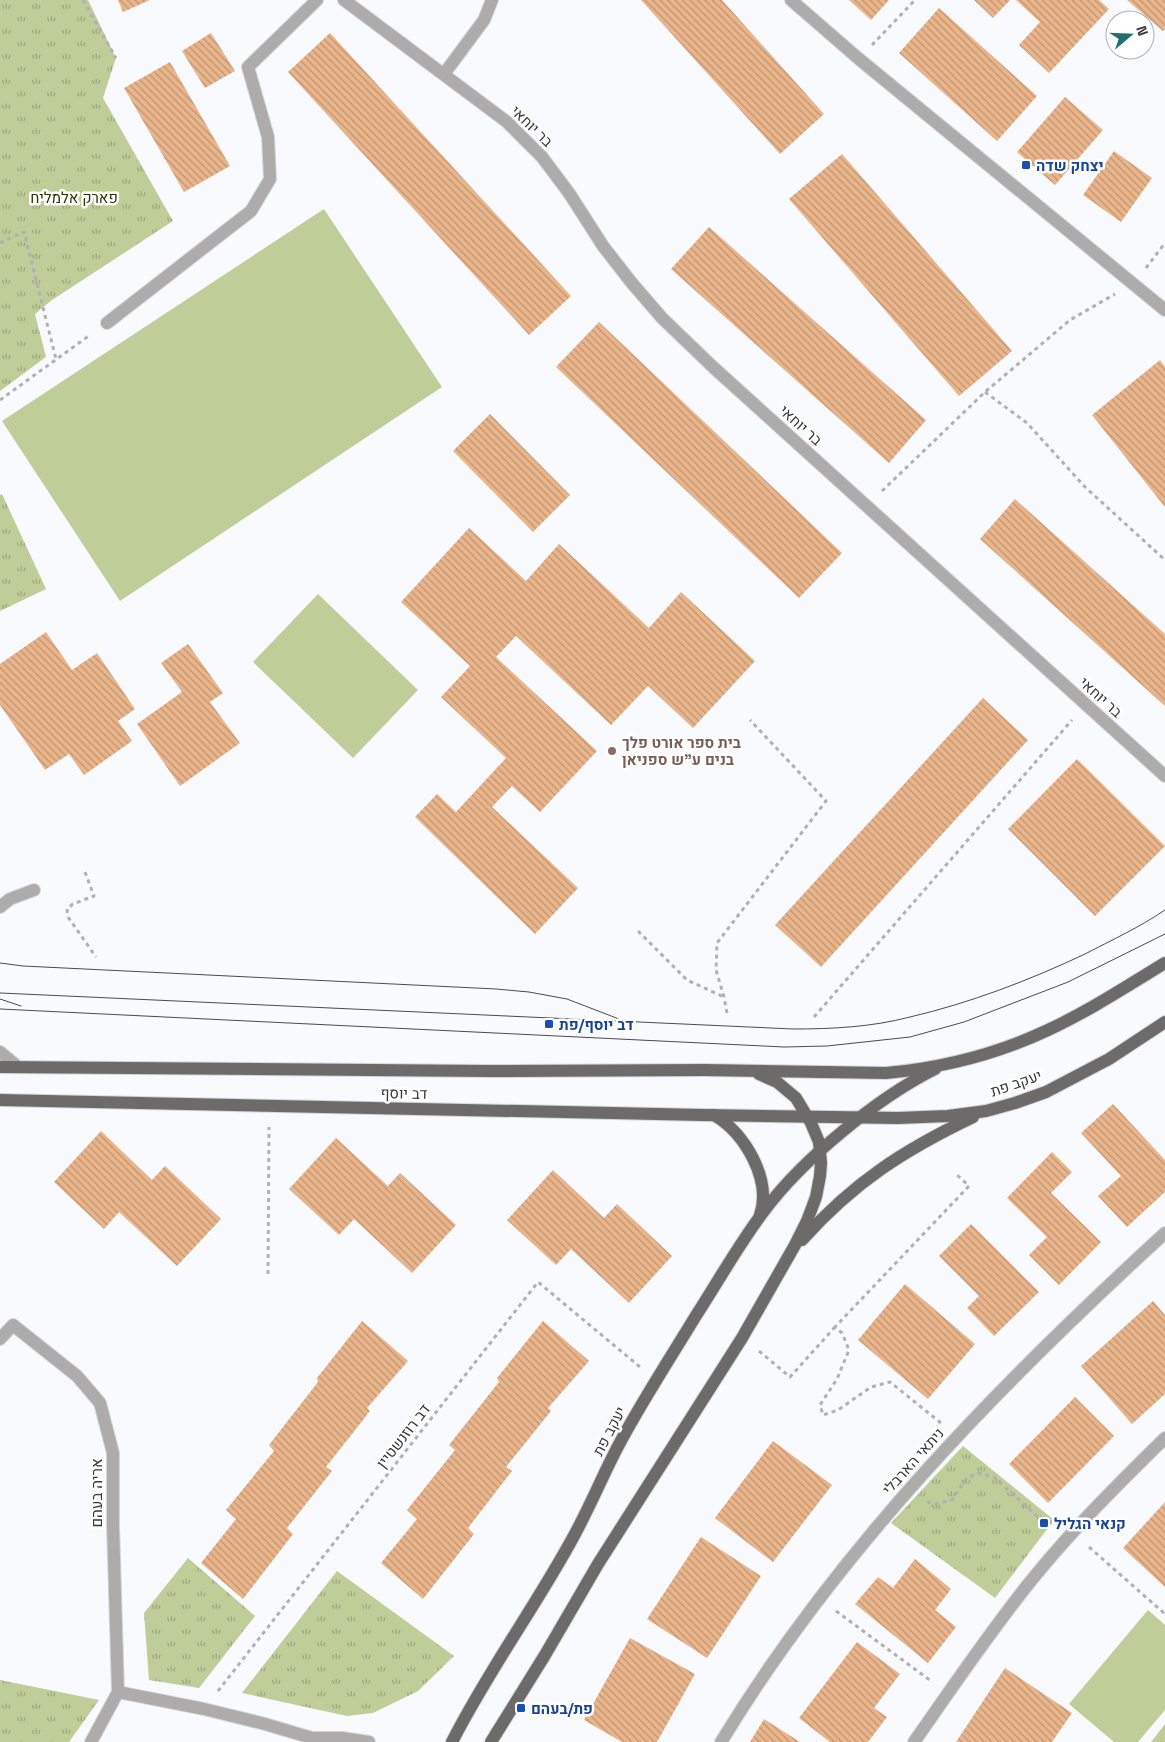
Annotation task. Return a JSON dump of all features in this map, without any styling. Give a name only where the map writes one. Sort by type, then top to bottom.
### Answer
[{"type":"main road","name":"יעקב פת","points":[[741,1070],[886,1073],[909,1071],[944,1064],[1000,1048],[1048,1030],[1165,963]]},
{"type":"main road","name":"יעקב פת","points":[[807,1115],[922,1118],[964,1115],[986,1111],[1015,1103],[1054,1088],[1110,1059],[1165,1022]]},
{"type":"main road","name":"יעקב פת","points":[[452,1742],[490,1673],[544,1589],[572,1540],[622,1437],[756,1222],[782,1189],[820,1152],[861,1117],[944,1064]]},
{"type":"main road","name":"דב יוסף","points":[[0,1066],[477,1071],[741,1070]]},
{"type":"main road","points":[[491,1742],[598,1564],[742,1338],[791,1253],[803,1230],[816,1197],[820,1176],[820,1152],[814,1130],[807,1115],[796,1098],[781,1085],[762,1074],[741,1070]]},
{"type":"main road","name":"דב יוסף","points":[[0,1100],[714,1115],[807,1115]]},
{"type":"main road","points":[[791,1253],[829,1212],[874,1173],[918,1145],[986,1111]]},
{"type":"main road","points":[[714,1115],[733,1130],[755,1164],[761,1186],[763,1204],[756,1222]]},
{"type":"street","points":[[107,323],[251,212],[270,179],[268,137],[248,67],[317,0]]},
{"type":"street","name":"בר יוחאי","points":[[344,0],[507,122],[542,157],[569,193],[603,246],[662,318],[713,367],[1165,776]]},
{"type":"street","points":[[444,74],[484,20],[492,0]]},
{"type":"street","points":[[791,0],[859,59],[1165,310]]},
{"type":"street","points":[[0,907],[10,899],[34,890]]},
{"type":"street","points":[[0,1052],[18,1067]]},
{"type":"street","name":"ניתאי הארבלי","points":[[721,1742],[752,1691],[819,1599],[877,1526],[957,1436],[1078,1314],[1165,1233]]},
{"type":"street","name":"אריה בעהם","points":[[0,1340],[13,1325],[77,1376],[100,1403],[113,1453],[112,1517],[118,1692]]},
{"type":"street","points":[[914,1742],[1030,1582],[1073,1533],[1165,1438]]},
{"type":"street","points":[[91,1742],[118,1692],[204,1709],[265,1724],[315,1740],[342,1738],[369,1742]]},
{"type":"path","points":[[83,0],[116,58]]},
{"type":"path","points":[[859,59],[915,0]]},
{"type":"path","points":[[0,243],[24,232],[56,359]]},
{"type":"path","points":[[867,506],[985,392],[1070,320],[1134,284],[1165,243]]},
{"type":"path","points":[[0,400],[107,323]]},
{"type":"path","points":[[985,392],[1026,423],[1085,487],[1165,560]]},
{"type":"path","points":[[814,1017],[1086,704]]},
{"type":"path","points":[[726,1013],[724,997],[716,970],[717,943],[826,802],[750,720]]},
{"type":"path","points":[[85,872],[94,896],[72,904],[67,909],[68,917],[96,957]]},
{"type":"path","points":[[638,931],[687,980],[724,997]]},
{"type":"path","points":[[268,1274],[269,1123]]},
{"type":"path","points":[[742,1338],[790,1377],[969,1186],[956,1174]]},
{"type":"path","name":"דב רוזנשטיין","points":[[204,1709],[538,1282],[640,1367]]},
{"type":"path","points":[[835,1327],[842,1333],[849,1350],[837,1378],[820,1405],[824,1415],[838,1410],[871,1387],[890,1382],[957,1436]]},
{"type":"path","points":[[907,1492],[924,1501],[935,1504],[952,1500],[966,1479],[977,1473],[994,1477],[1038,1517],[1073,1533],[1165,1614]]},
{"type":"path","points":[[819,1599],[948,1694]]},
{"type":"green space","name":"פארק אלמליח","points":[[0,0],[88,0],[116,58],[103,98],[173,221],[52,300],[35,314],[46,357],[0,391]]},
{"type":"green space","points":[[324,209],[442,387],[120,601],[2,421]]},
{"type":"green space","points":[[2,494],[46,589],[0,611],[0,495]]},
{"type":"green space","points":[[318,594],[418,690],[353,758],[253,662]]},
{"type":"green space","points":[[963,1446],[1054,1520],[995,1598],[891,1523]]},
{"type":"green space","points":[[188,1558],[255,1616],[199,1688],[149,1680],[144,1613]]},
{"type":"green space","points":[[337,1571],[454,1656],[418,1691],[373,1713],[347,1716],[242,1693]]},
{"type":"green space","points":[[1148,1610],[1165,1625],[1165,1710],[1138,1742],[1114,1742],[1069,1704]]},
{"type":"green space","points":[[0,1680],[99,1700],[69,1742],[0,1742]]},
{"type":"green space","points":[[1165,1724],[1165,1742],[1151,1742]]},
{"type":"building","points":[[118,0],[150,0],[123,12]]},
{"type":"building","points":[[641,0],[722,0],[824,114],[780,154]]},
{"type":"building","points":[[849,0],[889,0],[871,20]]},
{"type":"building","points":[[974,0],[1010,0],[993,18]]},
{"type":"building","points":[[1016,0],[1099,0],[1109,9],[1105,10],[1105,13],[1049,73],[1019,45],[1040,22]]},
{"type":"building","points":[[1127,0],[1165,0],[1165,29],[1163,31],[1155,24],[1155,10],[1139,10]]},
{"type":"building","points":[[939,8],[1037,96],[997,141],[899,53]]},
{"type":"building","points":[[211,33],[235,71],[205,88],[182,51]]},
{"type":"building","points":[[330,33],[571,296],[529,335],[288,72]]},
{"type":"building","points":[[170,62],[230,166],[184,192],[124,88]]},
{"type":"building","points":[[1065,97],[1103,130],[1055,185],[1017,152]]},
{"type":"building","points":[[1114,151],[1152,178],[1121,222],[1083,195]]},
{"type":"building","points":[[842,154],[1012,351],[959,396],[789,199]]},
{"type":"building","points":[[709,227],[926,420],[889,463],[671,269]]},
{"type":"building","points":[[599,322],[842,553],[799,598],[556,367]]},
{"type":"building","points":[[1160,360],[1165,367],[1165,507],[1092,415]]},
{"type":"building","points":[[490,414],[570,495],[533,532],[453,451]]},
{"type":"building","points":[[1015,499],[1165,634],[1165,706],[980,539]]},
{"type":"building","points":[[469,528],[526,581],[559,544],[649,628],[681,592],[755,661],[693,728],[648,686],[611,725],[516,636],[496,657],[597,751],[540,812],[512,786],[492,807],[578,888],[535,934],[415,817],[437,794],[456,812],[506,758],[441,697],[470,666],[401,602]]},
{"type":"building","points":[[46,632],[72,670],[97,653],[135,709],[118,721],[132,741],[84,775],[69,754],[45,770],[0,705],[0,664]]},
{"type":"building","points":[[188,644],[223,693],[210,702],[240,743],[180,786],[137,724],[182,692],[161,663]]},
{"type":"building","points":[[983,698],[1028,740],[821,967],[775,925]]},
{"type":"building","points":[[1077,759],[1165,846],[1095,916],[1008,829]]},
{"type":"building","points":[[1113,1104],[1165,1160],[1165,1192],[1127,1227],[1098,1196],[1121,1176],[1081,1133]]},
{"type":"building","points":[[101,1131],[152,1180],[165,1166],[221,1219],[177,1266],[119,1212],[104,1229],[54,1182]]},
{"type":"building","points":[[336,1138],[388,1186],[400,1173],[456,1225],[412,1273],[354,1219],[339,1235],[289,1189]]},
{"type":"building","points":[[1052,1152],[1072,1172],[1051,1193],[1101,1242],[1059,1285],[1029,1255],[1047,1237],[1007,1198]]},
{"type":"building","points":[[553,1170],[604,1218],[617,1204],[672,1256],[629,1303],[571,1249],[556,1265],[507,1220]]},
{"type":"building","points":[[971,1224],[1039,1292],[994,1336],[967,1308],[979,1296],[939,1256]]},
{"type":"building","points":[[905,1284],[975,1344],[928,1399],[858,1340]]},
{"type":"building","points":[[1153,1301],[1165,1315],[1165,1394],[1132,1424],[1081,1366]]},
{"type":"building","points":[[362,1321],[408,1361],[367,1408],[370,1411],[326,1467],[332,1471],[287,1528],[293,1534],[243,1599],[201,1563],[236,1519],[226,1510],[274,1451],[269,1445],[318,1382],[317,1378]]},
{"type":"building","points":[[543,1321],[589,1361],[548,1408],[551,1411],[506,1467],[512,1471],[468,1528],[474,1534],[423,1599],[381,1563],[417,1519],[407,1510],[455,1450],[449,1445],[499,1382],[497,1378]]},
{"type":"building","points":[[1075,1397],[1114,1436],[1048,1503],[1009,1464]]},
{"type":"building","points":[[773,1441],[832,1485],[773,1562],[715,1518]]},
{"type":"building","points":[[1165,1502],[1165,1587],[1123,1548]]},
{"type":"building","points":[[701,1537],[761,1576],[707,1658],[647,1619]]},
{"type":"building","points":[[915,1559],[951,1589],[935,1610],[956,1627],[928,1663],[855,1604],[878,1577],[893,1588]]},
{"type":"building","points":[[630,1638],[695,1674],[657,1742],[622,1742],[584,1720]]},
{"type":"building","points":[[857,1642],[900,1674],[874,1708],[887,1717],[868,1742],[830,1742],[799,1718]]},
{"type":"building","points":[[1005,1668],[1072,1713],[1052,1742],[956,1742]]},
{"type":"building","points":[[764,1719],[800,1742],[750,1742]]},
{"type":"tram line","points":[[0,993],[793,1029],[837,1028],[896,1020],[955,1005],[999,990],[1085,954],[1136,928],[1165,910]]},
{"type":"tram line","points":[[0,1009],[784,1047],[827,1046],[910,1037],[964,1022],[1068,982],[1165,934]]},
{"type":"tram line","points":[[0,963],[23,966],[496,989],[529,992],[567,999],[619,1019]]},
{"type":"tram line","points":[[0,999],[21,1006]]},
{"type":"place","name":"יצחק שדה","points":[[1026,165]]},
{"type":"place","name":"בית ספר אורט פלך בנים ע\"ש ספניאן","points":[[612,751]]},
{"type":"place","name":"דב יוסף/פת","points":[[549,1024]]},
{"type":"place","name":"קנאי הגליל","points":[[1044,1523]]},
{"type":"place","name":"פת/בעהם","points":[[521,1708]]}]
